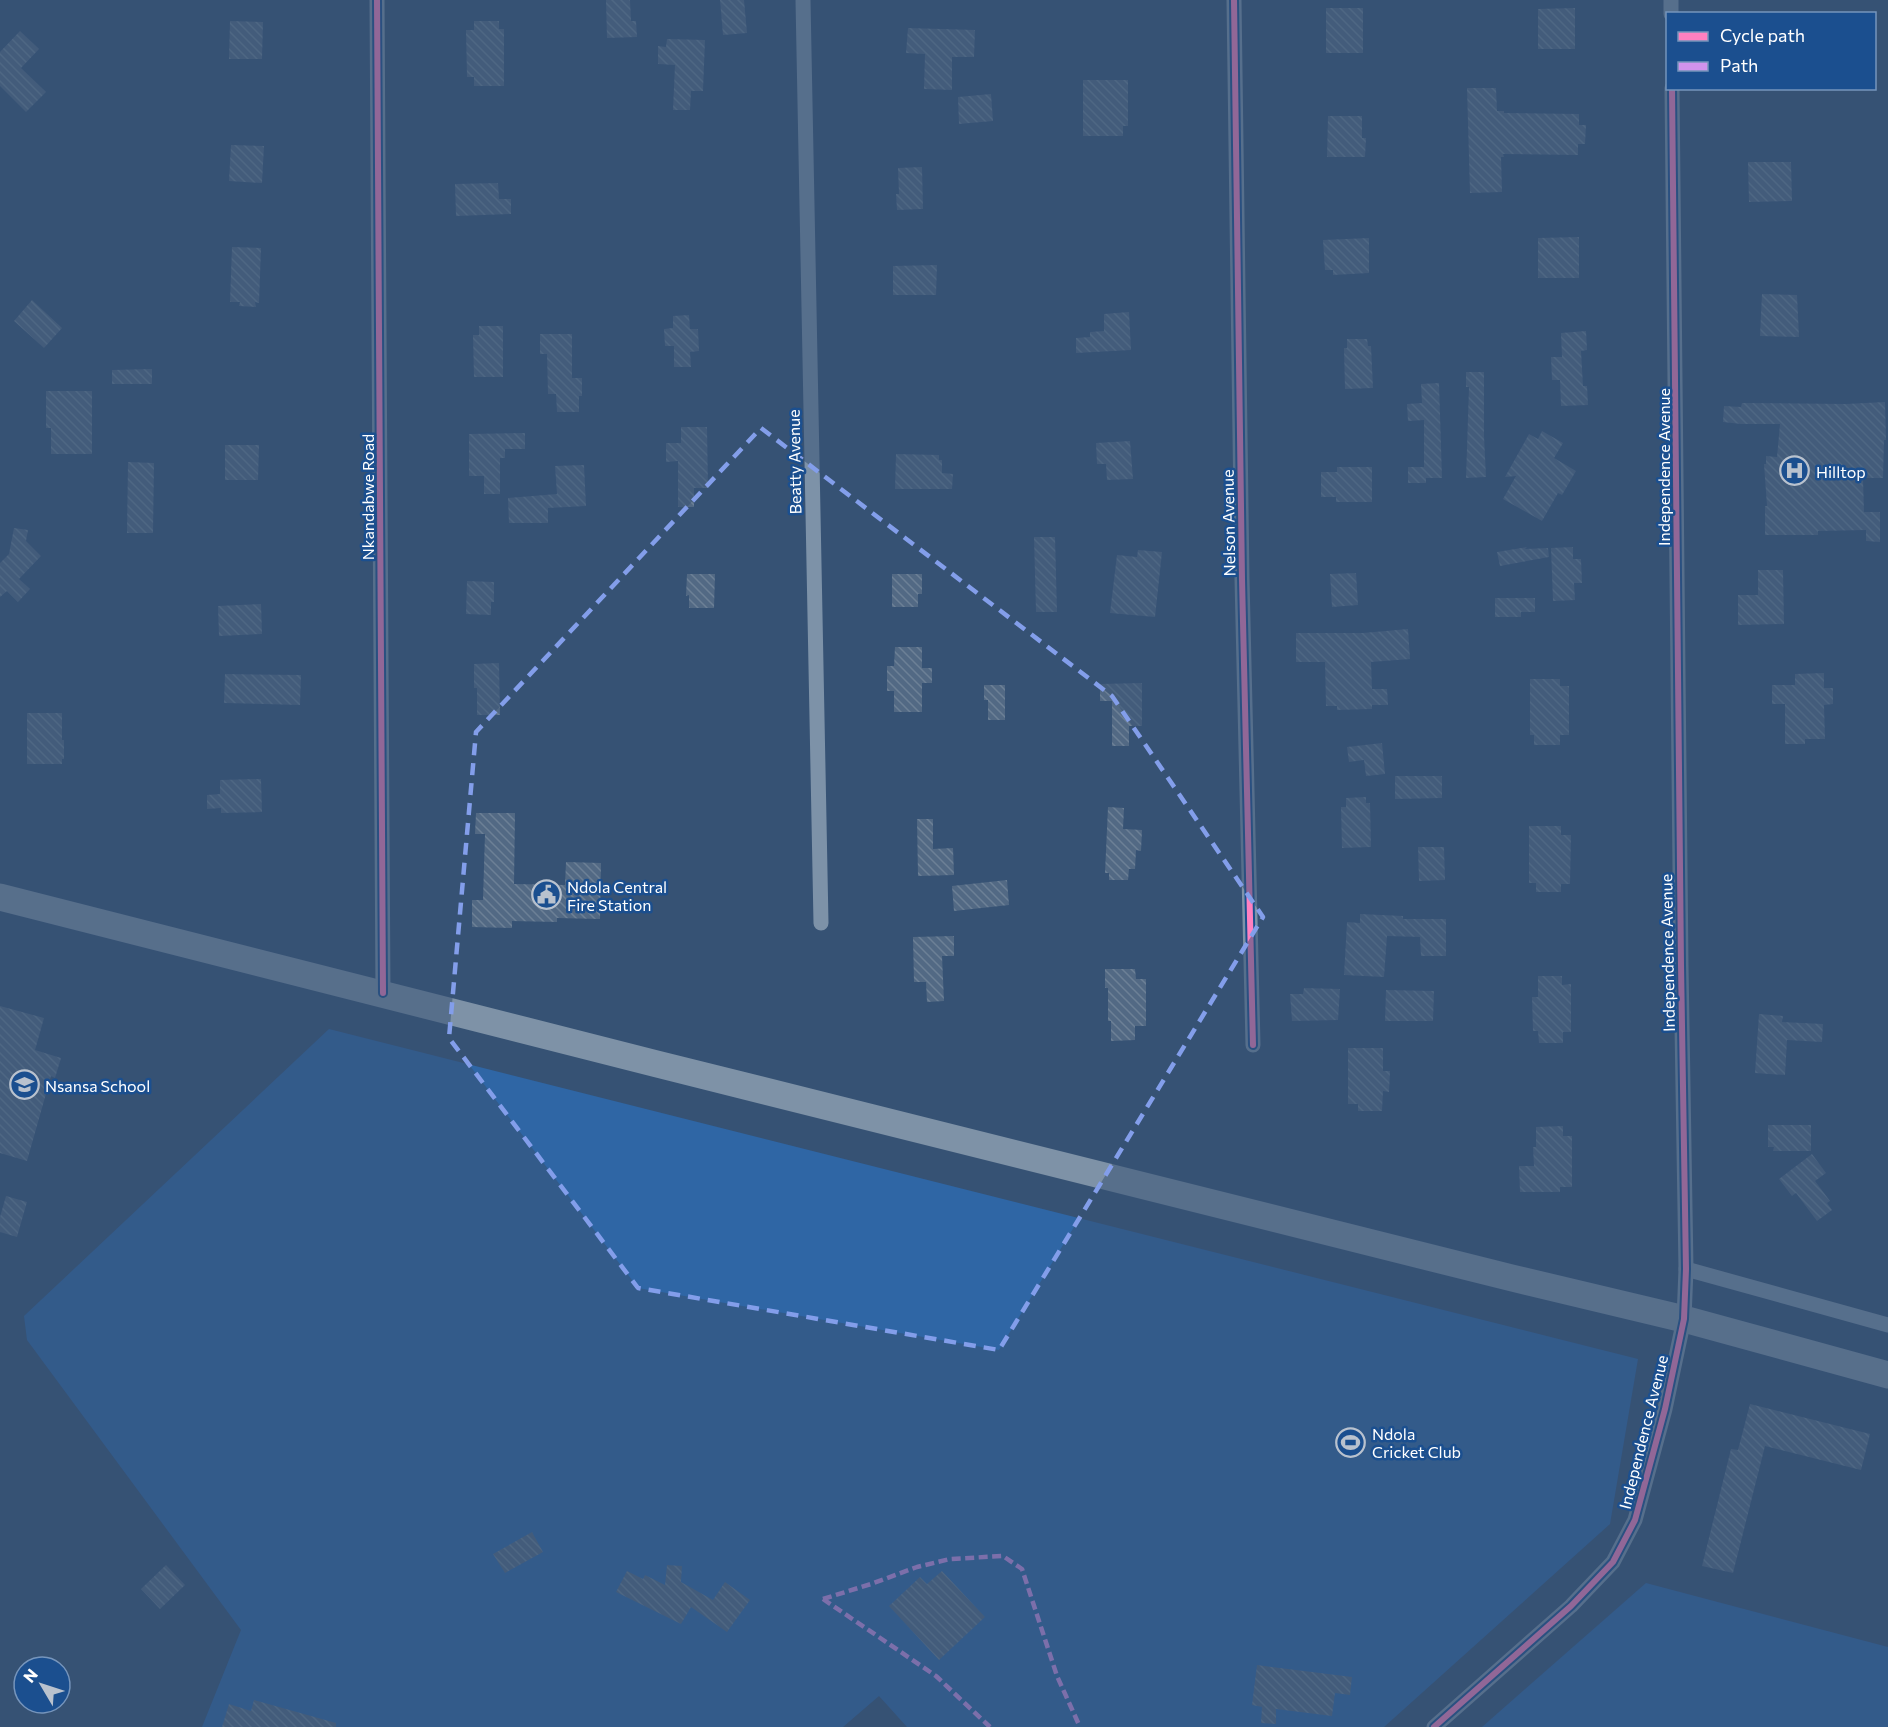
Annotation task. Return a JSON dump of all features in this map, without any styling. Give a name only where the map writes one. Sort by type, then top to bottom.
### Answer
[{"type":"highway","points":[[0,897],[1512,1278],[1684,1319],[1888,1375]]},
{"type":"street","name":"Nkandabwe Road","points":[[377,0],[383,993]]},
{"type":"street","name":"Beatty Avenue","points":[[803,0],[821,923]]},
{"type":"street","name":"Nelson Avenue","points":[[1234,0],[1242,579],[1253,1045]]},
{"type":"street","name":"Independence Avenue","points":[[1434,1727],[1571,1606],[1613,1562],[1635,1520],[1665,1409],[1684,1319],[1686,1269],[1680,929],[1672,90]]},
{"type":"street","points":[[1686,1269],[1888,1325]]},
{"type":"highlighted area","points":[[761,428],[1112,696],[1263,917],[999,1350],[638,1288],[449,1038],[476,732]]},
{"type":"shaded area","points":[[329,1029],[1638,1359],[1610,1524],[1384,1727],[907,1727],[879,1696],[843,1727],[202,1727],[241,1630],[27,1340],[24,1316]]},
{"type":"shaded area","points":[[1646,1583],[1888,1647],[1888,1727],[1482,1727]]},
{"type":"building","points":[[606,0],[630,0],[631,21],[636,21],[637,37],[607,38]]},
{"type":"building","points":[[720,0],[744,0],[747,33],[723,35]]},
{"type":"building","points":[[1326,8],[1363,8],[1363,53],[1326,53]]},
{"type":"building","points":[[1575,8],[1575,49],[1538,49],[1538,9]]},
{"type":"building","points":[[230,21],[263,22],[262,59],[229,59]]},
{"type":"building","points":[[474,21],[499,21],[499,29],[504,29],[504,86],[474,86],[474,77],[467,77],[466,30],[474,30]]},
{"type":"building","points":[[908,28],[975,30],[974,57],[952,57],[952,90],[924,89],[925,54],[906,53]]},
{"type":"building","points":[[20,31],[39,49],[21,68],[46,92],[26,112],[0,86],[0,52]]},
{"type":"building","points":[[667,39],[705,40],[703,91],[691,91],[690,110],[673,110],[675,65],[658,64],[658,46],[666,47]]},
{"type":"building","points":[[1083,80],[1128,80],[1128,126],[1123,126],[1123,136],[1083,136]]},
{"type":"building","points":[[1467,88],[1496,88],[1497,111],[1504,111],[1504,113],[1579,114],[1579,125],[1586,125],[1585,144],[1578,144],[1578,155],[1503,154],[1504,157],[1501,157],[1502,192],[1470,193]]},
{"type":"building","points":[[991,94],[993,121],[959,124],[958,97]]},
{"type":"building","points":[[1328,116],[1362,116],[1362,138],[1366,138],[1365,157],[1327,157]]},
{"type":"building","points":[[231,145],[264,146],[262,183],[229,181]]},
{"type":"building","points":[[1748,162],[1791,162],[1792,201],[1749,202]]},
{"type":"building","points":[[922,167],[923,209],[897,210],[898,168]]},
{"type":"building","points":[[498,183],[499,199],[511,199],[511,214],[456,216],[455,184]]},
{"type":"building","points":[[1579,237],[1579,278],[1538,278],[1538,238]]},
{"type":"building","points":[[1369,238],[1369,273],[1333,275],[1333,270],[1325,270],[1323,240]]},
{"type":"building","points":[[232,247],[261,248],[259,303],[255,302],[256,307],[239,306],[240,302],[230,302]]},
{"type":"building","points":[[937,265],[936,295],[893,295],[893,266]]},
{"type":"building","points":[[1762,294],[1797,295],[1799,337],[1760,336]]},
{"type":"building","points":[[32,300],[62,328],[44,348],[14,321]]},
{"type":"building","points":[[1129,312],[1131,350],[1076,353],[1076,338],[1090,337],[1090,332],[1104,331],[1104,314]]},
{"type":"building","points":[[689,315],[690,329],[698,329],[699,351],[690,352],[691,367],[674,367],[674,346],[665,346],[664,329],[673,328],[673,316]]},
{"type":"building","points":[[479,326],[503,326],[503,377],[474,377],[473,335],[479,335]]},
{"type":"building","points":[[1586,331],[1587,350],[1581,351],[1583,386],[1587,386],[1588,405],[1561,406],[1560,380],[1552,380],[1551,357],[1562,357],[1561,333]]},
{"type":"building","points":[[540,334],[572,334],[572,378],[582,378],[579,412],[557,412],[556,394],[548,394],[547,354],[540,354]]},
{"type":"building","points":[[1347,339],[1367,339],[1368,346],[1371,346],[1373,388],[1345,389],[1344,348],[1347,348]]},
{"type":"building","points":[[152,369],[152,384],[112,384],[112,370]]},
{"type":"building","points":[[1466,372],[1484,372],[1486,477],[1466,478],[1469,387],[1466,387]]},
{"type":"building","points":[[1439,383],[1442,478],[1426,478],[1426,483],[1408,483],[1408,467],[1424,467],[1424,420],[1408,421],[1407,404],[1422,403],[1421,384]]},
{"type":"building","points":[[46,391],[92,391],[92,454],[51,454],[51,428],[46,428]]},
{"type":"building","points":[[1885,402],[1886,440],[1884,440],[1883,478],[1863,478],[1864,512],[1880,512],[1880,542],[1866,541],[1866,530],[1818,531],[1818,535],[1765,535],[1765,506],[1767,506],[1764,464],[1766,464],[1766,456],[1777,457],[1780,424],[1723,422],[1724,406],[1741,407],[1742,403]]},
{"type":"building","points":[[681,427],[707,427],[708,488],[694,488],[694,507],[678,507],[678,461],[666,462],[666,443],[681,443]]},
{"type":"building","points":[[1542,431],[1563,443],[1554,458],[1576,471],[1562,495],[1558,493],[1542,521],[1503,499],[1516,476],[1505,477],[1529,434],[1538,439]]},
{"type":"building","points":[[525,433],[525,449],[505,449],[505,458],[500,458],[500,494],[484,494],[484,476],[469,476],[469,434]]},
{"type":"building","points":[[1130,441],[1133,479],[1107,480],[1106,464],[1097,464],[1096,443]]},
{"type":"building","points":[[225,445],[259,445],[258,480],[225,480]]},
{"type":"building","points":[[896,454],[939,455],[939,460],[942,460],[942,473],[953,474],[952,489],[895,489]]},
{"type":"building","points":[[128,462],[154,463],[153,533],[127,533]]},
{"type":"building","points":[[584,465],[586,506],[548,508],[548,523],[509,523],[508,498],[557,494],[555,466]]},
{"type":"building","points":[[1337,467],[1372,467],[1372,502],[1336,502],[1336,497],[1321,497],[1321,472],[1337,472]]},
{"type":"building","points":[[14,528],[28,530],[26,541],[41,556],[19,579],[30,589],[18,602],[7,591],[0,597],[0,563],[9,554]]},
{"type":"building","points":[[1034,537],[1055,537],[1057,612],[1036,612]]},
{"type":"building","points":[[1527,547],[1525,549],[1548,548],[1549,557],[1500,566],[1497,552]]},
{"type":"building","points":[[1573,547],[1573,559],[1581,559],[1582,583],[1574,583],[1575,600],[1553,601],[1551,548]]},
{"type":"building","points":[[1138,550],[1162,552],[1155,617],[1110,613],[1117,555],[1137,557]]},
{"type":"building","points":[[1758,570],[1783,570],[1784,624],[1738,625],[1738,595],[1758,595]]},
{"type":"building","points":[[1356,573],[1358,605],[1332,607],[1330,574]]},
{"type":"building","points":[[687,574],[715,574],[714,608],[689,608],[689,595],[686,596]]},
{"type":"building","points":[[892,574],[922,574],[922,594],[918,594],[918,607],[892,607]]},
{"type":"building","points":[[467,581],[494,582],[494,602],[491,602],[491,615],[466,614]]},
{"type":"building","points":[[1495,598],[1535,598],[1535,612],[1521,612],[1521,617],[1495,617]]},
{"type":"building","points":[[261,604],[262,634],[219,636],[218,606]]},
{"type":"building","points":[[1408,629],[1410,659],[1371,662],[1372,689],[1387,689],[1388,705],[1372,705],[1372,709],[1337,710],[1337,706],[1326,706],[1325,662],[1296,662],[1296,633],[1363,633]]},
{"type":"building","points":[[895,647],[922,647],[922,668],[932,668],[932,683],[922,683],[922,712],[894,712],[894,691],[887,691],[887,666],[894,666]]},
{"type":"building","points":[[499,663],[500,715],[477,715],[474,664]]},
{"type":"building","points":[[1824,673],[1824,688],[1833,688],[1833,704],[1824,705],[1825,739],[1805,739],[1805,744],[1785,744],[1785,704],[1772,704],[1772,685],[1795,685],[1795,674]]},
{"type":"building","points":[[225,674],[301,675],[300,705],[224,703]]},
{"type":"building","points":[[1530,679],[1560,679],[1560,686],[1569,686],[1569,735],[1560,735],[1560,745],[1534,745],[1534,735],[1530,735]]},
{"type":"building","points":[[1142,683],[1142,726],[1129,726],[1129,746],[1112,746],[1112,701],[1100,701],[1100,684]]},
{"type":"building","points":[[984,685],[1005,685],[1005,720],[988,720],[988,700],[984,700]]},
{"type":"building","points":[[27,713],[62,713],[64,759],[62,759],[62,764],[27,764]]},
{"type":"building","points":[[1382,743],[1385,774],[1366,776],[1364,760],[1349,762],[1347,747]]},
{"type":"building","points":[[1395,776],[1442,776],[1442,798],[1395,799]]},
{"type":"building","points":[[261,779],[262,812],[221,813],[221,808],[207,809],[207,795],[220,794],[220,780]]},
{"type":"building","points":[[1366,797],[1366,803],[1370,803],[1371,847],[1342,848],[1341,807],[1346,807],[1346,798]]},
{"type":"building","points":[[1108,807],[1124,808],[1123,829],[1142,830],[1141,851],[1136,850],[1135,869],[1129,869],[1128,880],[1109,880],[1109,873],[1105,873]]},
{"type":"building","points":[[476,813],[515,813],[514,884],[565,885],[566,862],[601,863],[600,919],[557,918],[557,922],[512,921],[512,928],[472,927],[472,900],[483,900],[485,834],[475,834]]},
{"type":"building","points":[[917,819],[933,819],[933,849],[953,848],[954,875],[918,876]]},
{"type":"building","points":[[1529,826],[1561,826],[1561,835],[1571,835],[1570,884],[1561,884],[1561,892],[1536,892],[1536,883],[1529,883]]},
{"type":"building","points":[[1418,847],[1444,847],[1445,880],[1419,881]]},
{"type":"building","points":[[1007,880],[1009,905],[954,911],[952,886]]},
{"type":"building","points":[[1360,914],[1403,916],[1403,919],[1446,919],[1446,956],[1421,956],[1420,937],[1387,936],[1384,977],[1344,975],[1347,922],[1360,923]]},
{"type":"building","points":[[954,936],[954,956],[942,956],[944,1001],[927,1002],[926,982],[914,982],[913,937]]},
{"type":"building","points":[[1105,969],[1135,969],[1136,979],[1146,979],[1146,1026],[1135,1026],[1135,1040],[1111,1041]]},
{"type":"building","points":[[1538,976],[1562,976],[1562,985],[1571,984],[1571,1032],[1563,1032],[1563,1043],[1539,1043],[1538,1031],[1533,1031],[1532,997],[1538,997]]},
{"type":"building","points":[[1304,988],[1340,989],[1338,1020],[1292,1021],[1290,994],[1303,994]]},
{"type":"building","points":[[1386,990],[1434,991],[1433,1021],[1385,1021]]},
{"type":"building","name":"Nsansa School","points":[[0,1006],[44,1018],[35,1050],[61,1058],[55,1078],[51,1076],[27,1161],[0,1153]]},
{"type":"building","points":[[1759,1014],[1783,1016],[1782,1022],[1823,1024],[1822,1042],[1787,1040],[1785,1075],[1755,1073]]},
{"type":"building","points":[[1348,1048],[1383,1048],[1383,1071],[1390,1071],[1389,1092],[1383,1091],[1382,1111],[1358,1111],[1358,1104],[1348,1104]]},
{"type":"building","points":[[1768,1125],[1811,1125],[1811,1151],[1773,1151],[1774,1147],[1768,1147]]},
{"type":"building","points":[[1563,1126],[1563,1136],[1572,1136],[1572,1187],[1560,1187],[1560,1192],[1520,1192],[1519,1166],[1534,1166],[1533,1147],[1536,1147],[1536,1127]]},
{"type":"building","points":[[1812,1154],[1826,1173],[1815,1181],[1830,1201],[1827,1203],[1832,1210],[1817,1221],[1796,1193],[1792,1196],[1779,1179]]},
{"type":"building","points":[[6,1196],[27,1202],[17,1237],[0,1232],[0,1217]]},
{"type":"building","points":[[1750,1404],[1870,1434],[1861,1470],[1765,1446],[1733,1573],[1702,1566],[1731,1449],[1738,1450]]},
{"type":"building","points":[[532,1532],[543,1552],[505,1573],[493,1554]]},
{"type":"building","points":[[166,1565],[185,1585],[160,1609],[141,1589]]},
{"type":"building","points":[[667,1565],[682,1566],[681,1582],[713,1600],[725,1582],[750,1600],[727,1632],[691,1607],[681,1624],[616,1592],[627,1571],[643,1579],[645,1575],[665,1585]]},
{"type":"building","points":[[942,1571],[985,1617],[939,1660],[889,1606],[920,1577],[927,1584]]},
{"type":"building","points":[[1257,1665],[1352,1677],[1350,1695],[1335,1693],[1332,1716],[1276,1709],[1276,1724],[1261,1723],[1262,1707],[1252,1705]]},
{"type":"building","points":[[254,1700],[336,1723],[336,1727],[222,1727],[229,1704],[251,1711]]},
{"type":"marked path","points":[[823,1599],[917,1567],[950,1559],[1003,1556],[1022,1569],[1057,1676],[1080,1727]]},
{"type":"marked path","points":[[823,1599],[936,1676],[990,1727]]},
{"type":"cycle path","points":[[377,0],[383,993]]},
{"type":"cycle path","points":[[1234,0],[1242,579],[1253,1045]]},
{"type":"cycle path","points":[[1434,1727],[1571,1606],[1613,1562],[1635,1520],[1665,1409],[1684,1319],[1686,1269],[1672,90]]},
{"type":"place","name":"Hilltop","points":[[1795,471]]},
{"type":"place","name":"Ndola Central Fire Station","points":[[546,895]]},
{"type":"place","name":"Nsansa School","points":[[24,1085]]},
{"type":"place","name":"Ndola Cricket Club","points":[[1351,1442]]}]
